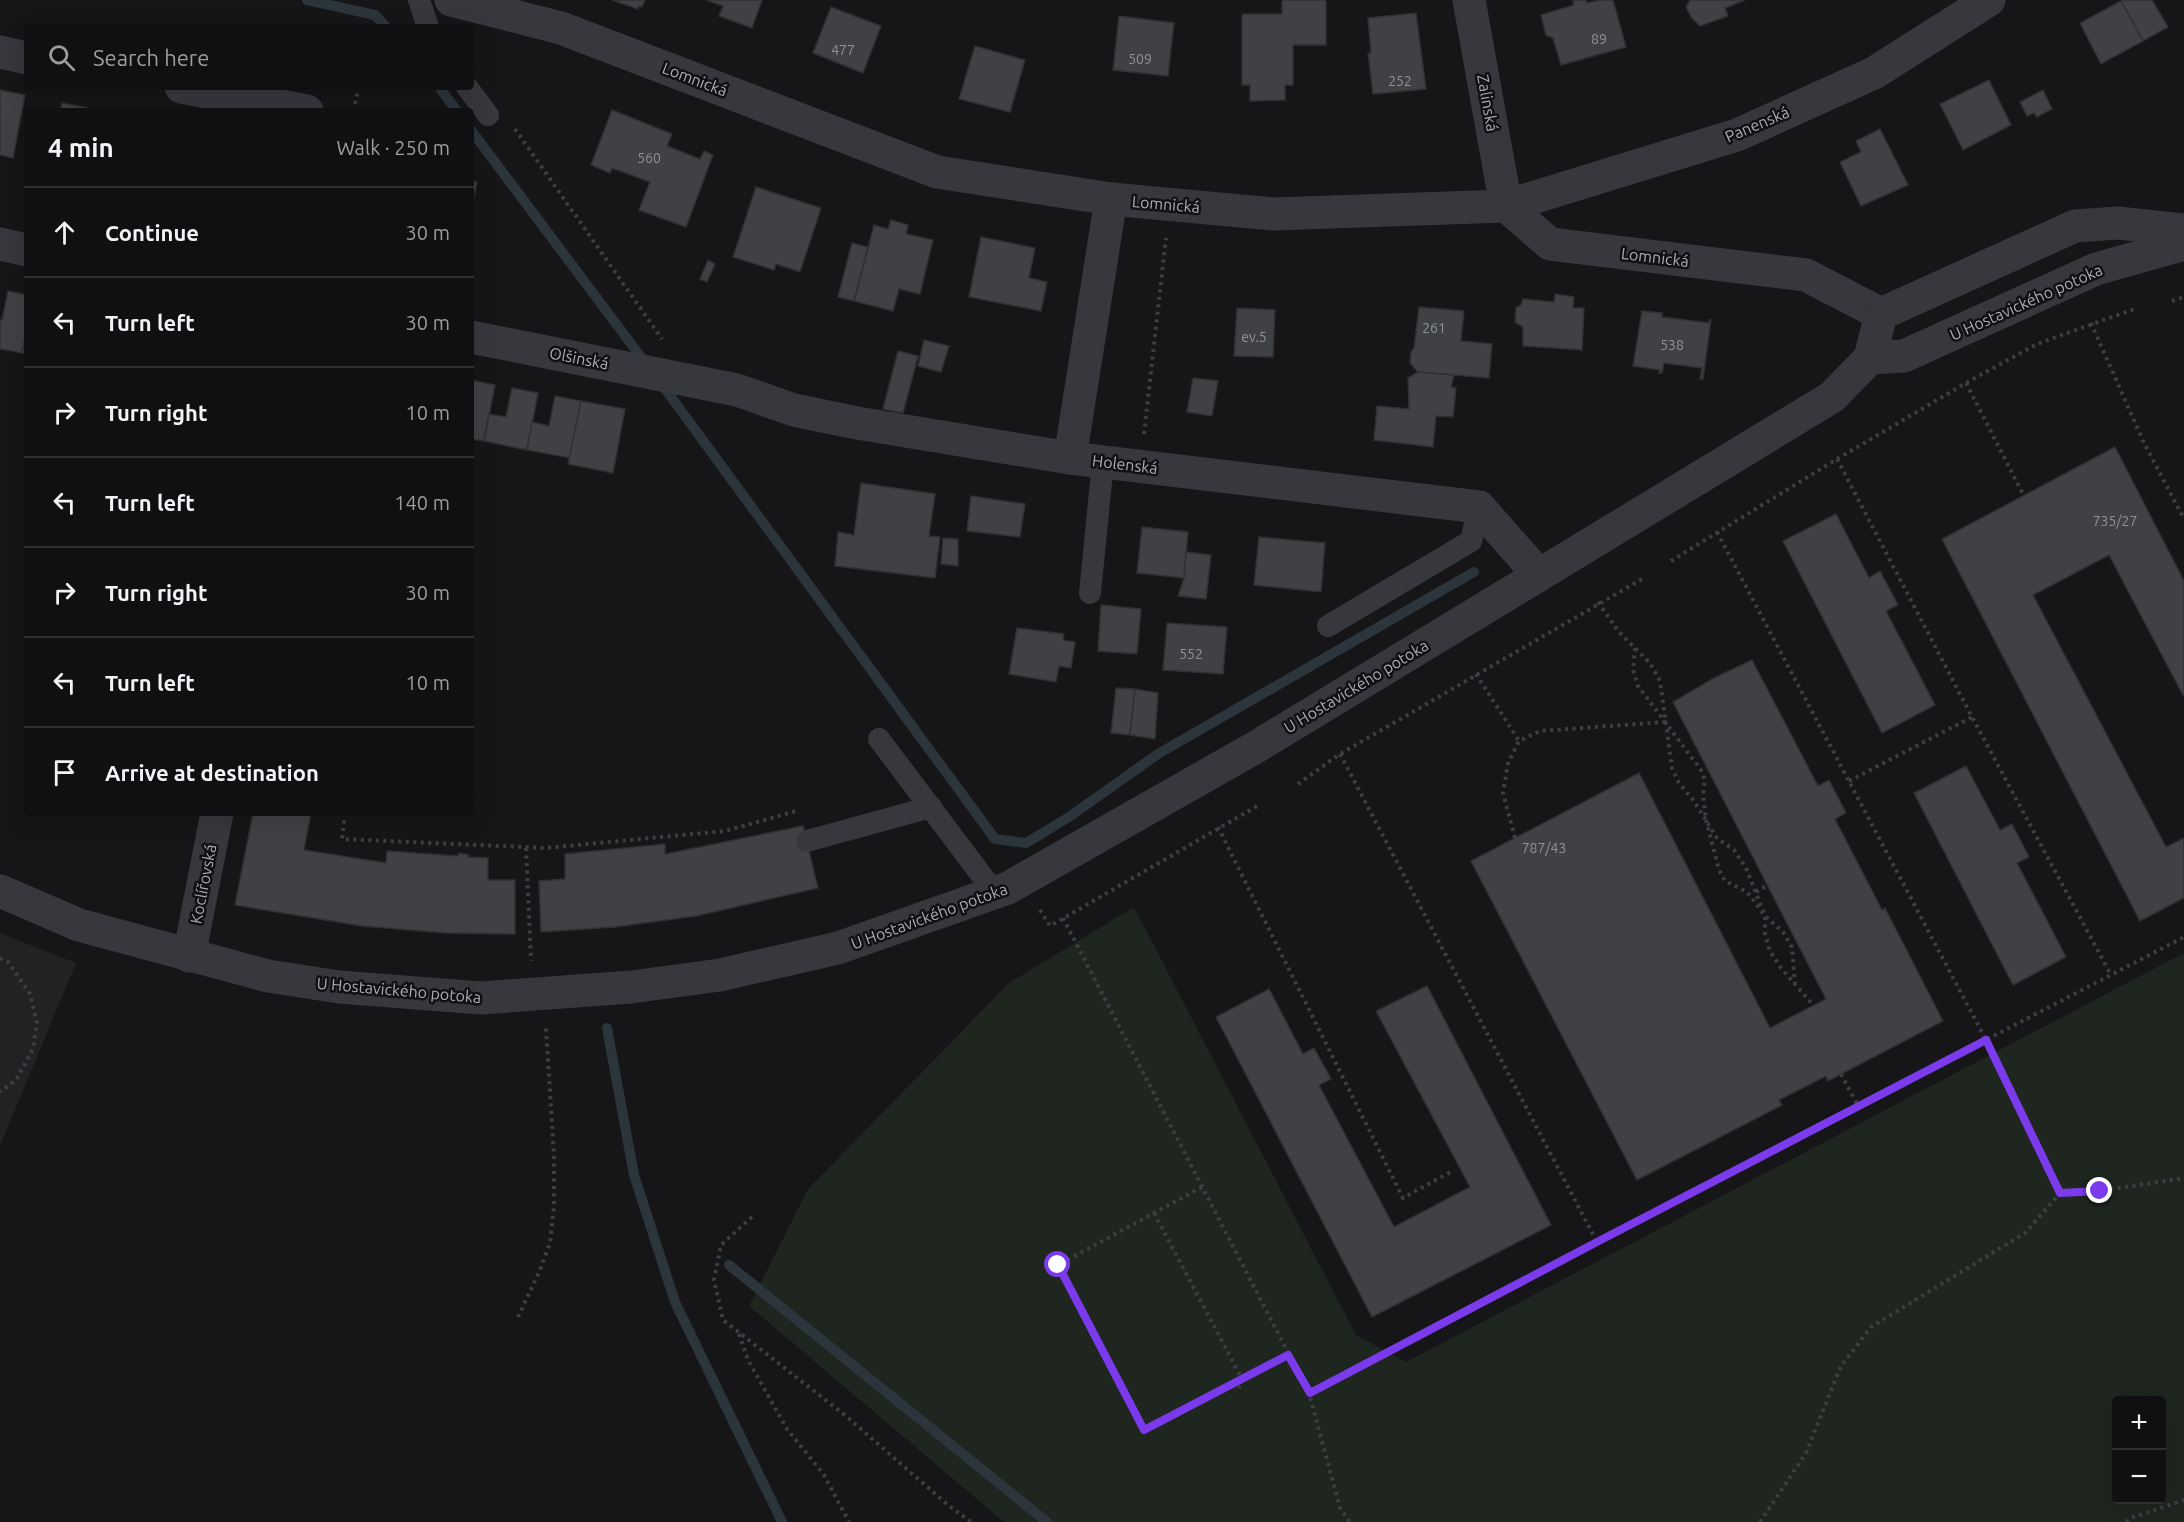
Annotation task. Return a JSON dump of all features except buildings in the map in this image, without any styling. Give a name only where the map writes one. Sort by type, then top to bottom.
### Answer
[{"type":"street","name":"Lomnická","points":[[451,0],[561,28],[937,172],[1112,199],[1274,214],[1506,206],[1550,244],[1806,275],[1881,314]]},
{"type":"street","name":"Zalinská","points":[[1469,0],[1506,206]]},
{"type":"street","name":"Panenská","points":[[1506,206],[1737,135],[1874,73],[1989,0]]},
{"type":"street","points":[[0,52],[24,57]]},
{"type":"street","points":[[197,90],[291,108]]},
{"type":"street","name":"Lomnická","points":[[1070,458],[1112,199]]},
{"type":"street","points":[[1870,358],[1881,314],[2075,226],[2118,223],[2184,230]]},
{"type":"street","points":[[0,244],[24,248]]},
{"type":"street","name":"U Hostavického potoka","points":[[0,891],[79,925],[268,976],[339,987],[481,998],[631,987],[720,975],[838,948],[1008,888],[1256,747],[1832,397],[1870,358],[1904,356],[2096,269],[2184,244]]},
{"type":"street","name":"Olšinská","points":[[474,337],[687,379]]},
{"type":"street","name":"Holenská","points":[[687,379],[738,390],[815,415],[1070,458],[1479,507]]},
{"type":"street","points":[[1479,507],[1539,575]]},
{"type":"street","name":"Koclířovská","points":[[189,956],[216,816]]},
{"type":"lane","points":[[419,0],[428,24]]},
{"type":"lane","points":[[469,90],[488,115]]},
{"type":"lane","points":[[1090,593],[1102,462]]},
{"type":"lane","points":[[1328,626],[1471,541],[1479,507]]},
{"type":"lane","points":[[879,739],[995,893]]},
{"type":"lane","points":[[807,841],[931,807]]},
{"type":"path","points":[[353,108],[358,90]]},
{"type":"path","points":[[488,115],[500,108],[665,343]]},
{"type":"path","points":[[1140,466],[1170,205]]},
{"type":"path","points":[[2172,301],[2184,297]]},
{"type":"path","points":[[1671,561],[1837,459],[2037,344],[2137,308]]},
{"type":"path","points":[[2091,323],[2144,443],[2184,519]]},
{"type":"path","points":[[1966,383],[2024,496]]},
{"type":"path","points":[[1837,459],[2111,975]]},
{"type":"path","points":[[1717,532],[1986,1040],[2060,1193]]},
{"type":"path","points":[[1298,784],[1340,754],[1598,602],[1642,579]]},
{"type":"path","points":[[1598,602],[1618,632],[1650,663],[1660,681],[1672,768],[1678,783],[1694,801],[1717,838],[1734,850],[1746,868],[1765,916],[1765,934],[1770,951],[1781,968],[1813,1005]]},
{"type":"path","points":[[1635,648],[1633,670],[1638,686],[1701,770],[1705,780],[1703,795],[1706,820],[1719,870],[1725,881],[1747,892],[1765,916],[1783,932],[1792,946],[1795,984]]},
{"type":"path","points":[[1476,674],[1518,741]]},
{"type":"path","points":[[1849,781],[1972,717]]},
{"type":"path","points":[[1515,838],[1503,793],[1508,763],[1518,741],[1540,730],[1666,722]]},
{"type":"path","points":[[1340,754],[1597,1242]]},
{"type":"path","points":[[1259,805],[1063,918],[1288,1355],[1310,1393],[1340,1508],[1350,1522]]},
{"type":"path","points":[[345,816],[342,839],[546,848],[724,831],[800,809]]},
{"type":"path","points":[[1218,827],[1403,1198],[1454,1170]]},
{"type":"path","points":[[526,848],[532,994]]},
{"type":"path","points":[[1756,892],[1768,885]]},
{"type":"path","points":[[1310,1393],[2184,937]]},
{"type":"path","points":[[0,958],[8,962],[30,994],[37,1023],[33,1049],[15,1080],[0,1092]]},
{"type":"path","points":[[518,1317],[550,1243],[554,1205],[554,1156],[546,1027]]},
{"type":"path","points":[[1841,1074],[1858,1106]]},
{"type":"path","points":[[1760,1522],[1806,1453],[1841,1366],[1871,1327],[2025,1233],[2060,1193],[2100,1191],[2184,1178]]},
{"type":"path","points":[[1202,1187],[1058,1265],[1144,1430],[1288,1355]]},
{"type":"path","points":[[1154,1213],[1242,1379],[1239,1388]]},
{"type":"path","points":[[752,1217],[721,1245],[714,1280],[723,1320],[846,1416],[948,1505],[971,1522]]},
{"type":"path","points":[[739,1333],[748,1360],[788,1429],[825,1475],[849,1522]]},
{"type":"path","points":[[2126,1522],[2131,1518],[2184,1500]]},
{"type":"shaded area","points":[[1134,907],[1356,1335],[1406,1362],[2184,953],[2184,1522],[1004,1522],[749,1306],[808,1189],[1009,983]]},
{"type":"shaded area","points":[[0,933],[76,963],[0,1146]]},
{"type":"waterway","points":[[307,0],[375,15],[383,24]]},
{"type":"waterway","points":[[441,90],[455,108]]},
{"type":"waterway","points":[[474,134],[647,365]]},
{"type":"waterway","points":[[660,382],[995,839],[1026,843],[1069,817],[1158,754],[1474,572]]},
{"type":"waterway","points":[[607,1028],[634,1175],[675,1302],[782,1522]]},
{"type":"waterway","points":[[729,1265],[1047,1522]]},
{"type":"route","points":[[1058,1265],[1144,1430],[1288,1355],[1310,1393],[1986,1040],[2060,1193],[2100,1191]]}]
